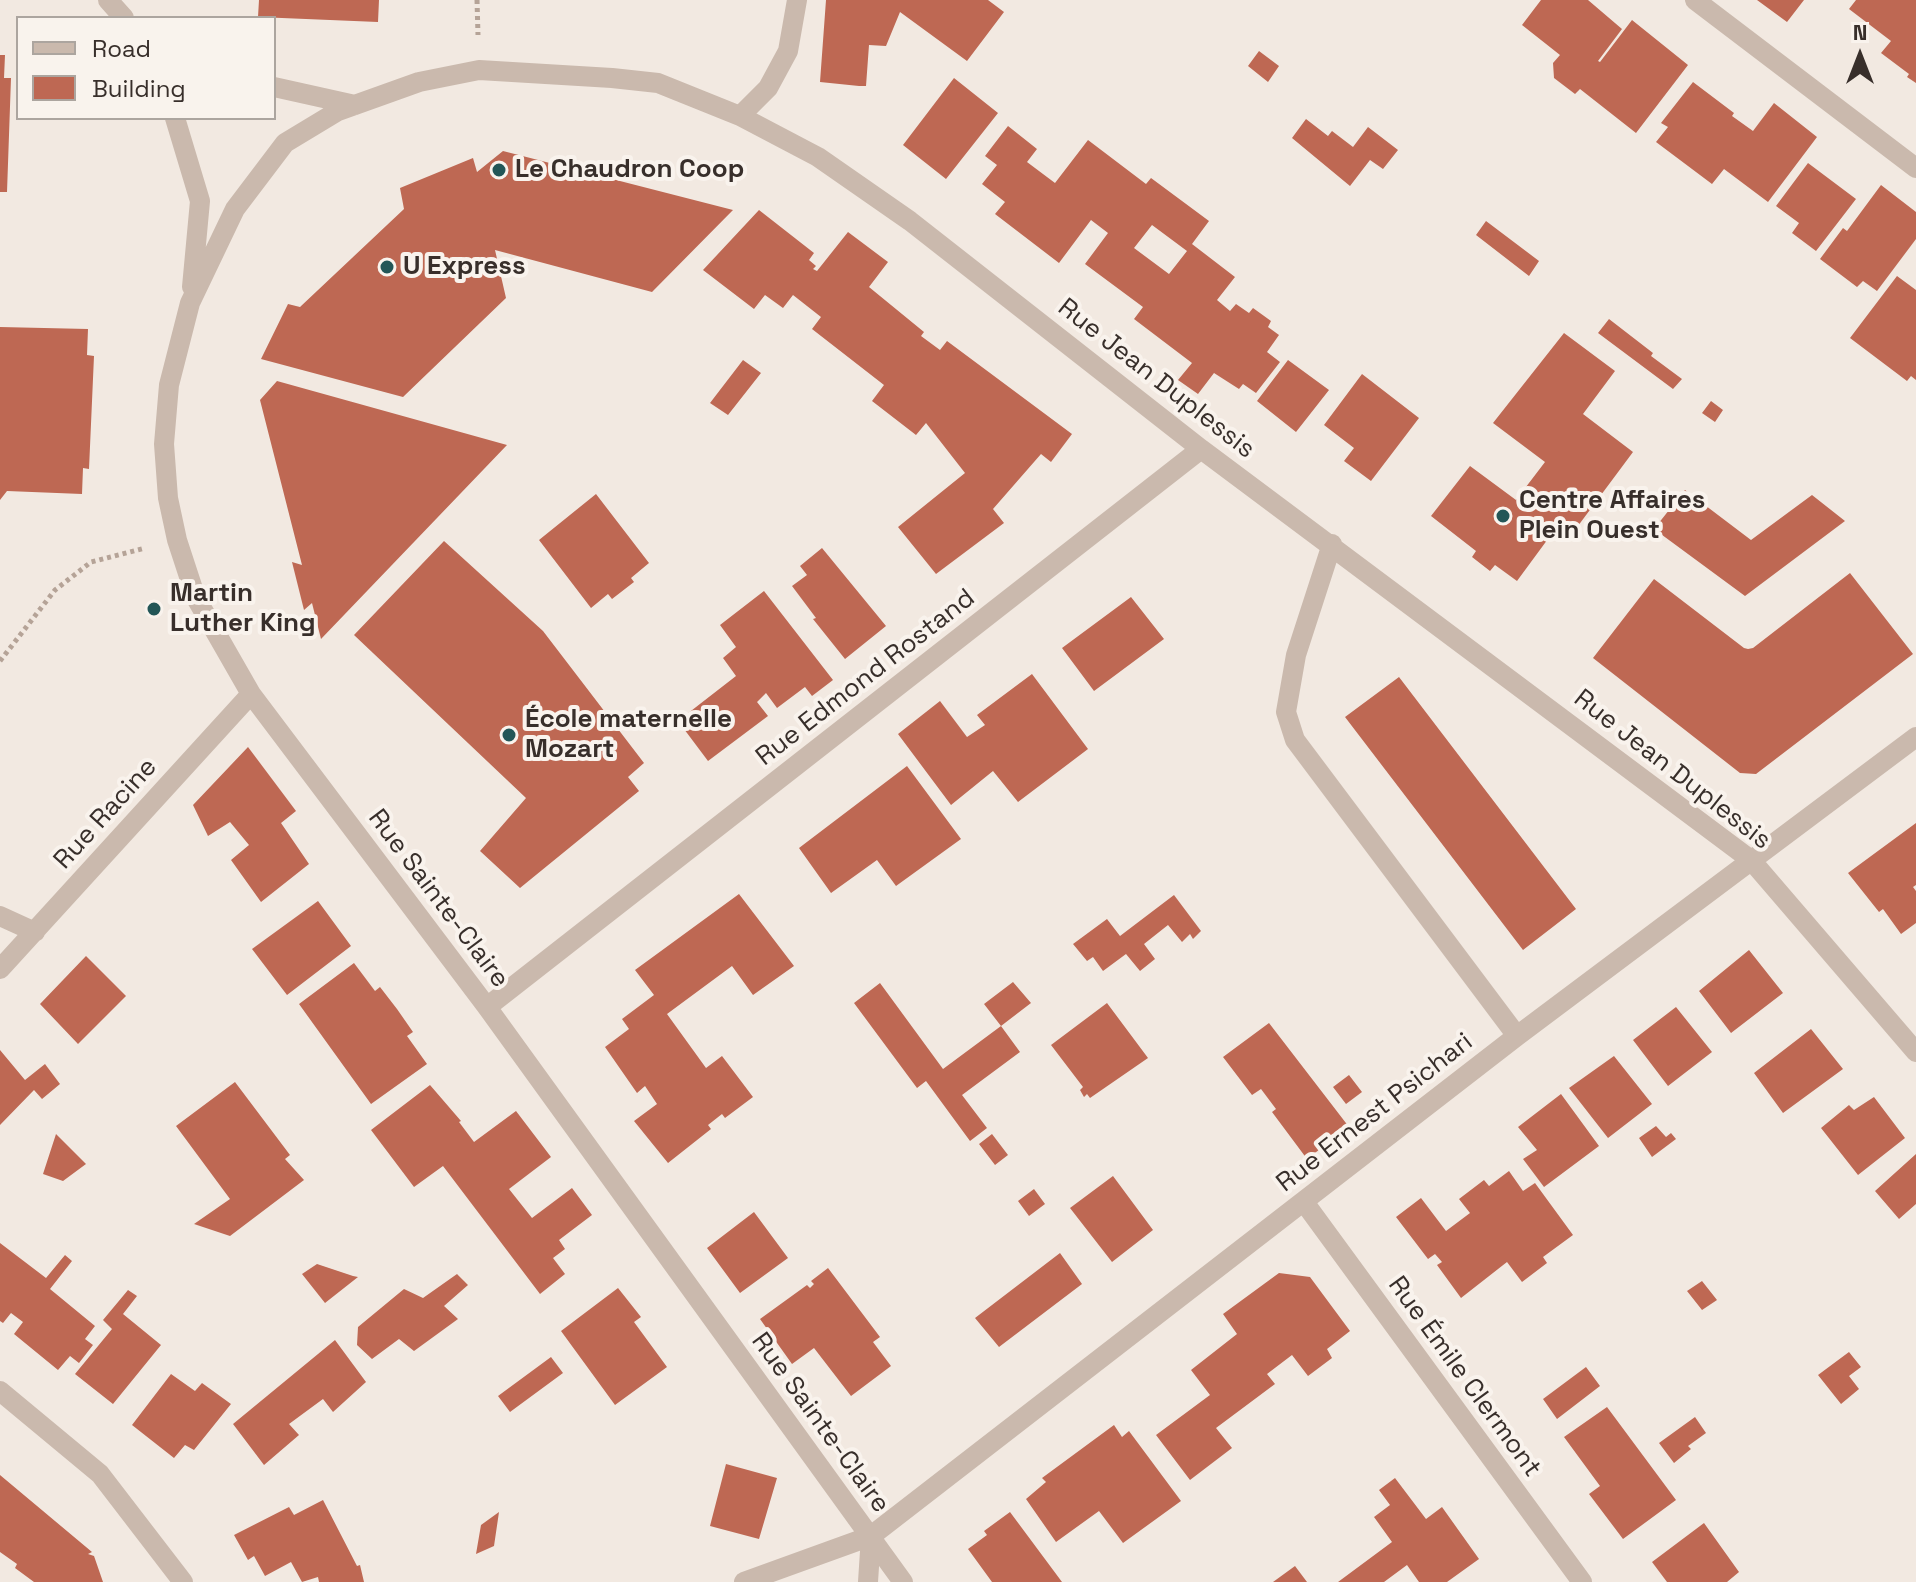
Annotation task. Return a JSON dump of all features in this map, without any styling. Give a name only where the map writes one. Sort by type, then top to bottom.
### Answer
[{"type":"street","points":[[108,0],[122,16]]},
{"type":"street","points":[[740,116],[768,88],[788,51],[797,0]]},
{"type":"street","points":[[1695,0],[1916,168]]},
{"type":"street","name":"Rue Jean Duplessis","points":[[254,183],[285,143],[338,111],[419,82],[479,70],[557,73],[658,83],[740,116],[818,157],[910,221],[1201,449],[1751,860],[1916,1052]]},
{"type":"street","points":[[276,87],[355,105]]},
{"type":"street","points":[[176,120],[200,201],[190,303]]},
{"type":"street","name":"Rue Sainte-Claire","points":[[254,183],[235,209],[190,303],[169,385],[164,444],[168,498],[177,540],[196,598],[251,694],[487,1007],[903,1582]]},
{"type":"street","name":"Rue Edmond Rostand","points":[[487,1007],[1201,449]]},
{"type":"street","points":[[1332,544],[1296,655],[1286,712],[1295,740],[1517,1036]]},
{"type":"street","name":"Rue Racine","points":[[0,969],[251,694]]},
{"type":"street","name":"Rue Ernest Psichari","points":[[744,1582],[871,1536],[1517,1036],[1916,737]]},
{"type":"street","points":[[0,916],[35,932]]},
{"type":"street","name":"Rue Émile Clermont","points":[[1304,1202],[1582,1582]]},
{"type":"street","points":[[0,1391],[100,1474],[183,1582]]},
{"type":"street","points":[[868,1582],[871,1536]]},
{"type":"path","points":[[0,661],[55,590],[91,562],[177,540]]},
{"type":"building","points":[[259,0],[379,0],[378,22],[258,16]]},
{"type":"building","points":[[826,0],[988,0],[1004,12],[967,61],[900,12],[886,46],[869,45],[866,86],[859,86],[820,82]]},
{"type":"building","points":[[1541,0],[1588,0],[1622,29],[1600,62],[1632,20],[1688,65],[1636,133],[1580,89],[1575,94],[1554,78],[1553,63],[1560,55],[1522,25]]},
{"type":"building","points":[[1757,0],[1804,0],[1787,22]]},
{"type":"building","points":[[1856,0],[1916,0],[1916,83],[1881,53],[1891,41],[1849,9]]},
{"type":"building","points":[[1259,51],[1279,66],[1268,82],[1248,66]]},
{"type":"building","points":[[0,55],[5,55],[4,78],[11,78],[7,192],[0,192]]},
{"type":"building","points":[[954,78],[998,113],[946,179],[903,145]]},
{"type":"building","points":[[1693,82],[1753,131],[1774,103],[1817,137],[1768,202],[1724,169],[1712,184],[1656,142],[1668,127],[1661,123]]},
{"type":"building","points":[[1306,119],[1328,136],[1332,131],[1353,147],[1368,127],[1398,150],[1383,169],[1370,160],[1350,186],[1292,138]]},
{"type":"building","points":[[1008,126],[1037,149],[1027,162],[1055,183],[1088,140],[1146,184],[1151,178],[1209,221],[1192,244],[1235,277],[1217,300],[1230,311],[1236,304],[1249,313],[1253,308],[1271,321],[1268,327],[1279,335],[1267,352],[1280,362],[1256,393],[1243,384],[1239,389],[1214,373],[1198,394],[1178,380],[1192,363],[1134,319],[1143,307],[1085,264],[1108,233],[1091,220],[1059,263],[995,214],[1005,202],[982,184],[997,165],[985,156]],"holes":[[[1152,225],[1187,251],[1169,274],[1134,248]]]},
{"type":"building","points":[[503,151],[733,210],[652,292],[495,250],[506,298],[403,397],[261,359],[288,304],[300,307],[404,209],[400,188],[473,158],[477,172]]},
{"type":"building","points":[[1808,163],[1856,199],[1816,251],[1792,233],[1799,223],[1776,206]]},
{"type":"building","points":[[1881,185],[1916,212],[1916,239],[1877,291],[1863,281],[1857,287],[1820,259],[1843,228],[1847,231]]},
{"type":"building","points":[[759,210],[814,253],[809,260],[817,271],[848,232],[888,262],[869,287],[924,332],[921,336],[940,350],[947,341],[1072,434],[1051,462],[1041,454],[993,509],[1004,523],[936,574],[898,527],[965,473],[926,423],[916,435],[872,401],[884,385],[812,329],[821,317],[793,295],[783,308],[765,295],[754,309],[703,270]]},
{"type":"building","points":[[1486,221],[1539,261],[1529,276],[1476,235]]},
{"type":"building","points":[[1897,276],[1916,290],[1916,380],[1911,376],[1907,381],[1850,338]]},
{"type":"building","points":[[1609,319],[1682,379],[1673,389],[1598,333]]},
{"type":"building","points":[[0,327],[88,329],[87,355],[94,356],[89,469],[83,468],[82,494],[7,491],[0,500]]},
{"type":"building","points":[[1564,333],[1615,371],[1583,414],[1633,452],[1569,538],[1556,528],[1517,581],[1495,565],[1490,571],[1472,557],[1476,551],[1431,516],[1470,466],[1516,500],[1545,462],[1493,423]]},
{"type":"building","points":[[743,360],[761,373],[728,415],[710,403]]},
{"type":"building","points":[[1288,360],[1329,390],[1296,432],[1257,401]]},
{"type":"building","points":[[1362,374],[1419,418],[1371,481],[1344,461],[1354,448],[1324,425]]},
{"type":"building","points":[[277,381],[507,445],[321,639],[312,603],[304,610],[292,562],[302,565],[260,400]]},
{"type":"building","points":[[1711,401],[1723,410],[1715,422],[1702,413]]},
{"type":"building","points":[[1685,490],[1751,540],[1812,495],[1845,521],[1745,596],[1654,529]]},
{"type":"building","points":[[596,494],[649,563],[631,578],[634,582],[612,599],[608,594],[591,608],[539,540]]},
{"type":"building","points":[[444,541],[543,631],[644,763],[628,777],[639,791],[520,888],[480,851],[526,798],[354,635]]},
{"type":"building","points":[[822,548],[886,626],[845,659],[792,586],[807,575],[800,566]]},
{"type":"building","points":[[1850,573],[1913,654],[1756,774],[1740,773],[1593,658],[1654,579],[1748,649]]},
{"type":"building","points":[[764,591],[833,680],[812,696],[805,687],[777,708],[766,693],[757,702],[768,716],[708,761],[678,721],[736,676],[723,658],[736,647],[720,625]]},
{"type":"building","points":[[1131,597],[1164,639],[1094,691],[1062,648]]},
{"type":"building","points":[[1032,674],[1088,749],[1018,802],[993,771],[951,805],[898,734],[940,701],[967,737],[985,725],[977,715]]},
{"type":"building","points":[[1399,677],[1576,909],[1523,950],[1345,717]]},
{"type":"building","points":[[248,747],[296,811],[281,823],[309,864],[261,902],[231,860],[249,845],[230,822],[208,836],[193,805]]},
{"type":"building","points":[[907,766],[961,839],[896,886],[877,860],[831,893],[799,848]]},
{"type":"building","points":[[1916,823],[1916,885],[1913,887],[1916,891],[1916,923],[1901,934],[1883,909],[1879,912],[1848,873]]},
{"type":"building","points":[[739,894],[794,966],[753,995],[732,966],[667,1014],[706,1068],[722,1056],[753,1097],[725,1118],[722,1114],[708,1125],[711,1129],[668,1163],[634,1121],[657,1104],[645,1086],[637,1093],[605,1047],[629,1029],[622,1019],[654,995],[635,970]]},
{"type":"building","points":[[1174,895],[1201,931],[1193,939],[1190,934],[1182,942],[1168,925],[1144,944],[1155,959],[1140,971],[1126,954],[1103,971],[1093,957],[1087,961],[1073,944],[1107,919],[1120,936]]},
{"type":"building","points":[[318,901],[351,946],[287,995],[252,949]]},
{"type":"building","points":[[1749,950],[1783,993],[1731,1033],[1699,991]]},
{"type":"building","points":[[86,956],[126,996],[78,1044],[40,1004]]},
{"type":"building","points":[[354,963],[375,991],[380,987],[397,1009],[413,1032],[407,1036],[427,1064],[371,1104],[299,1004]]},
{"type":"building","points":[[1013,982],[1031,1003],[1001,1026],[984,1004]]},
{"type":"building","points":[[880,983],[943,1069],[1001,1026],[1020,1052],[962,1095],[987,1128],[970,1141],[926,1081],[917,1088],[854,1003]]},
{"type":"building","points":[[1107,1003],[1148,1058],[1090,1098],[1087,1094],[1084,1097],[1080,1090],[1083,1087],[1051,1045]]},
{"type":"building","points":[[1676,1007],[1712,1052],[1668,1086],[1633,1040]]},
{"type":"building","points":[[1269,1023],[1349,1127],[1307,1159],[1272,1112],[1276,1109],[1261,1089],[1252,1095],[1223,1057]]},
{"type":"building","points":[[1811,1029],[1843,1069],[1783,1113],[1754,1073]]},
{"type":"building","points":[[0,1050],[25,1080],[45,1064],[60,1084],[42,1099],[34,1090],[0,1125]]},
{"type":"building","points":[[1614,1056],[1652,1104],[1608,1138],[1569,1088]]},
{"type":"building","points":[[1349,1075],[1362,1092],[1346,1104],[1333,1087]]},
{"type":"building","points":[[235,1082],[290,1155],[285,1159],[304,1180],[230,1236],[194,1224],[230,1199],[176,1126]]},
{"type":"building","points":[[430,1085],[461,1121],[474,1142],[516,1111],[551,1157],[509,1189],[532,1218],[572,1188],[592,1215],[559,1240],[565,1249],[553,1258],[565,1274],[540,1294],[443,1166],[414,1187],[371,1130]]},
{"type":"building","points":[[1561,1094],[1599,1146],[1544,1187],[1523,1159],[1537,1150],[1518,1127]]},
{"type":"building","points":[[1874,1097],[1905,1138],[1858,1175],[1821,1128],[1849,1105],[1854,1110]]},
{"type":"building","points":[[1656,1126],[1666,1137],[1671,1133],[1676,1139],[1652,1157],[1639,1138]]},
{"type":"building","points":[[56,1134],[86,1164],[63,1181],[43,1174]]},
{"type":"building","points":[[992,1134],[1008,1155],[995,1165],[979,1144]]},
{"type":"building","points":[[1916,1154],[1916,1204],[1899,1219],[1875,1191]]},
{"type":"building","points":[[1509,1171],[1523,1191],[1535,1183],[1573,1235],[1543,1257],[1547,1263],[1522,1282],[1507,1262],[1461,1298],[1437,1265],[1442,1262],[1435,1254],[1428,1259],[1396,1217],[1421,1198],[1446,1231],[1470,1213],[1459,1199],[1484,1180],[1489,1186]]},
{"type":"building","points":[[1113,1176],[1153,1230],[1112,1262],[1070,1208]]},
{"type":"building","points":[[1034,1189],[1045,1204],[1029,1216],[1018,1201]]},
{"type":"building","points":[[754,1212],[788,1258],[740,1293],[707,1248]]},
{"type":"building","points":[[0,1243],[46,1278],[65,1255],[72,1261],[50,1289],[95,1326],[85,1339],[93,1345],[79,1363],[70,1356],[58,1370],[14,1334],[23,1322],[11,1313],[3,1323],[0,1321]]},
{"type":"building","points":[[1060,1253],[1082,1284],[999,1347],[975,1318]]},
{"type":"building","points":[[317,1264],[358,1277],[325,1303],[302,1274]]},
{"type":"building","points":[[828,1268],[880,1337],[873,1342],[891,1366],[851,1396],[814,1348],[792,1364],[760,1319],[807,1285],[810,1288],[814,1284],[811,1281]]},
{"type":"building","points":[[1279,1273],[1310,1277],[1350,1331],[1327,1349],[1332,1358],[1308,1376],[1292,1355],[1267,1374],[1275,1384],[1216,1428],[1232,1448],[1190,1480],[1156,1435],[1210,1395],[1191,1370],[1237,1334],[1223,1314]]},
{"type":"building","points":[[457,1274],[468,1285],[444,1306],[458,1319],[414,1351],[399,1339],[372,1359],[357,1345],[358,1327],[404,1289],[423,1298]]},
{"type":"building","points":[[1702,1281],[1717,1300],[1702,1310],[1687,1291]]},
{"type":"building","points":[[618,1288],[641,1317],[634,1322],[667,1367],[615,1405],[561,1331]]},
{"type":"building","points":[[128,1290],[137,1296],[123,1314],[161,1345],[113,1404],[75,1374],[112,1329],[103,1320]]},
{"type":"building","points":[[335,1340],[366,1382],[333,1412],[323,1399],[289,1424],[299,1435],[264,1465],[233,1424]]},
{"type":"building","points":[[1849,1352],[1861,1367],[1849,1376],[1859,1389],[1841,1404],[1818,1375]]},
{"type":"building","points":[[551,1357],[563,1373],[510,1412],[498,1396]]},
{"type":"building","points":[[1586,1367],[1600,1386],[1557,1419],[1543,1399]]},
{"type":"building","points":[[171,1374],[195,1391],[202,1383],[231,1404],[194,1450],[185,1445],[174,1458],[132,1425]]},
{"type":"building","points":[[1607,1407],[1676,1500],[1623,1539],[1589,1494],[1600,1486],[1564,1437]]},
{"type":"building","points":[[1695,1417],[1706,1433],[1688,1446],[1691,1449],[1674,1463],[1659,1443]]},
{"type":"building","points":[[1114,1425],[1122,1437],[1129,1431],[1181,1501],[1123,1543],[1099,1511],[1056,1542],[1026,1499],[1046,1482],[1042,1478]]},
{"type":"building","points":[[726,1464],[777,1478],[759,1539],[710,1526]]},
{"type":"building","points":[[0,1475],[92,1552],[88,1554],[94,1556],[103,1582],[34,1582],[15,1568],[17,1564],[0,1552]]},
{"type":"building","points":[[1395,1478],[1426,1519],[1442,1507],[1479,1559],[1447,1582],[1419,1582],[1407,1565],[1384,1582],[1338,1582],[1392,1542],[1374,1517],[1390,1505],[1379,1490]]},
{"type":"building","points":[[323,1500],[357,1566],[360,1565],[364,1582],[319,1582],[318,1577],[302,1582],[291,1562],[265,1576],[254,1556],[248,1560],[234,1535],[289,1507],[294,1515]]},
{"type":"building","points":[[499,1512],[494,1546],[476,1554],[481,1525]]},
{"type":"building","points":[[1010,1512],[1062,1582],[992,1582],[968,1549],[987,1535],[984,1531]]},
{"type":"building","points":[[1704,1523],[1739,1572],[1727,1582],[1667,1582],[1652,1562]]},
{"type":"building","points":[[1295,1566],[1307,1582],[1273,1582]]},
{"type":"place","name":"Le Chaudron Coop","points":[[499,170]]},
{"type":"place","name":"U Express","points":[[387,267]]},
{"type":"place","name":"Centre Affaires Plein Ouest","points":[[1503,516]]},
{"type":"place","name":"Martin Luther King","points":[[154,609]]},
{"type":"place","name":"École maternelle Mozart","points":[[509,735]]}]
